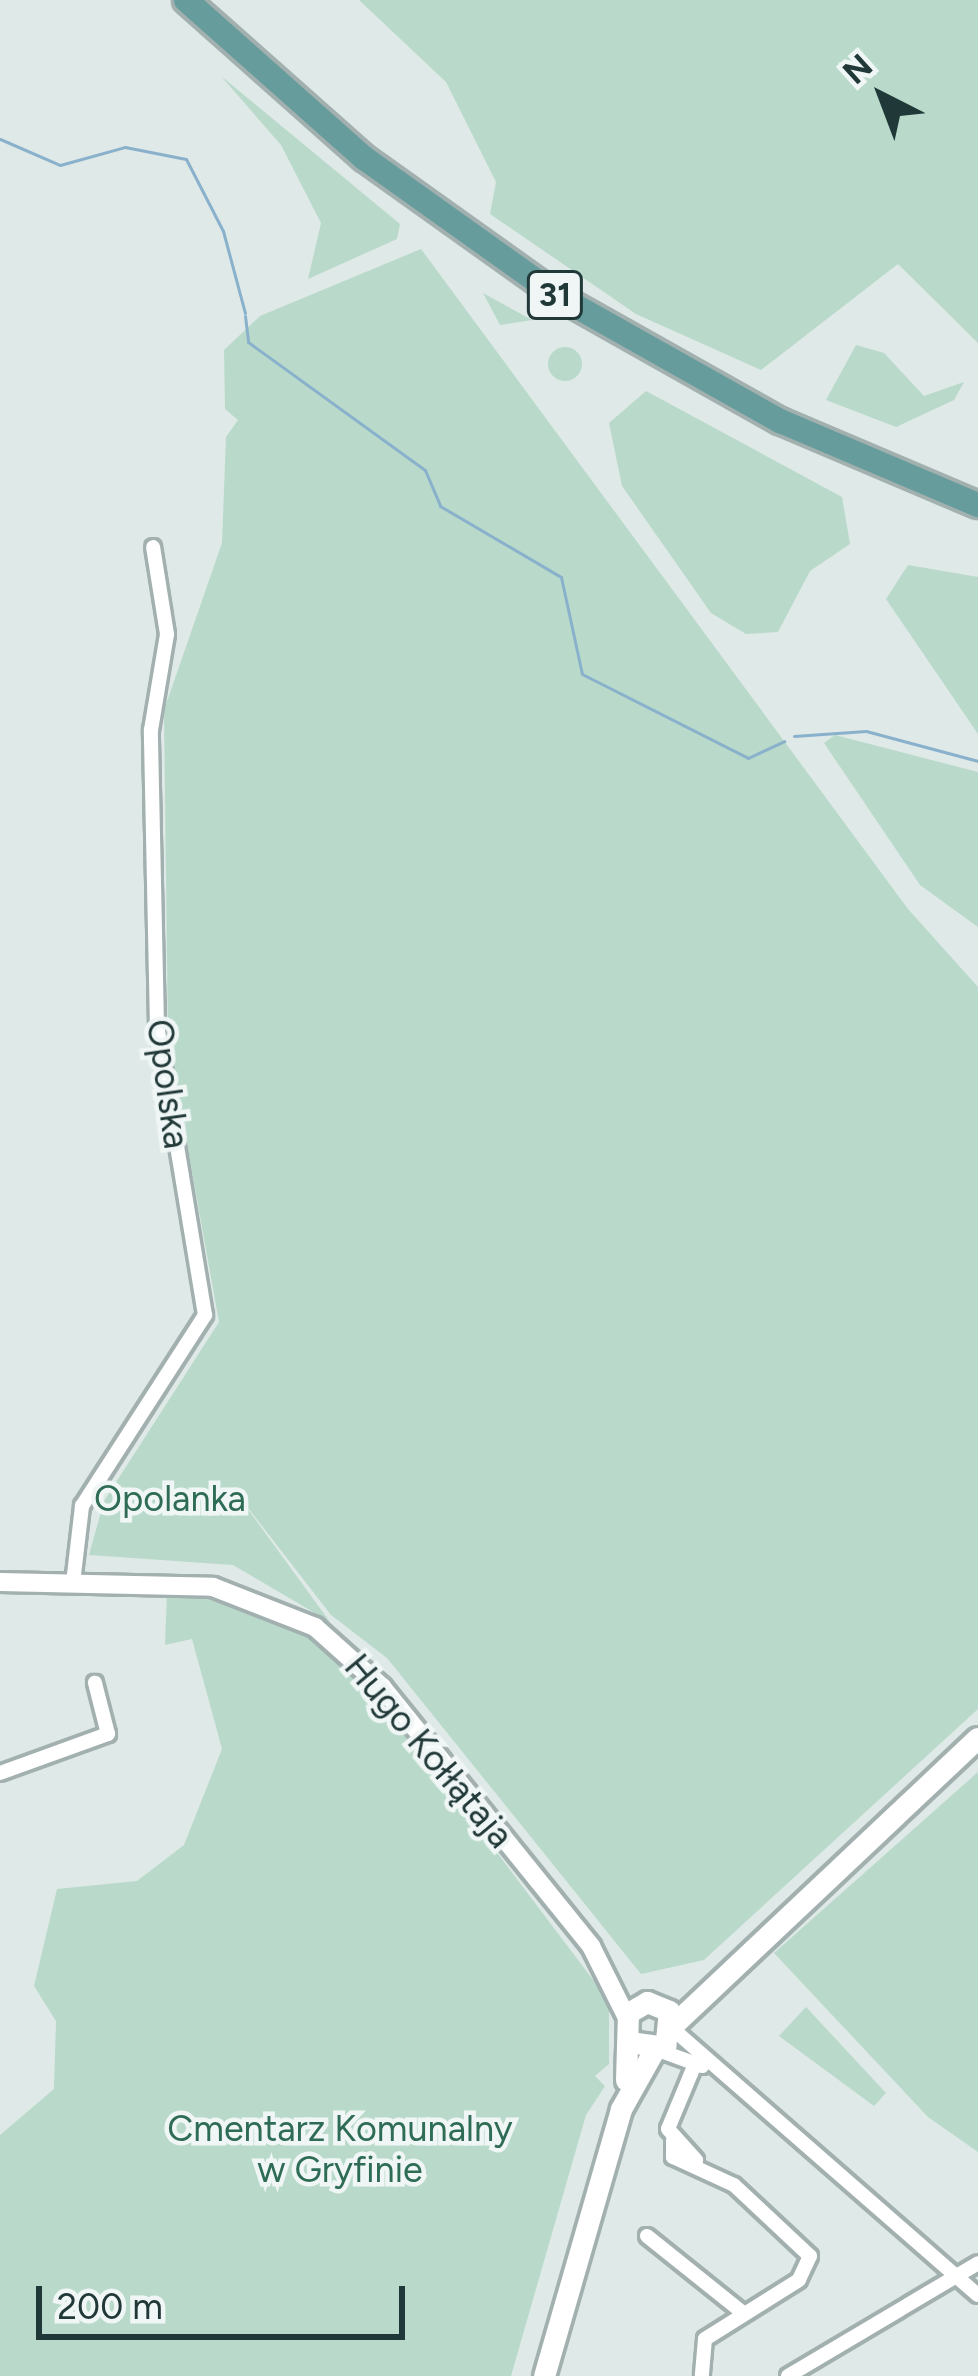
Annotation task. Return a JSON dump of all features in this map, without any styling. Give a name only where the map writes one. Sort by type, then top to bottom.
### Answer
[{"type":"main road","name":"31","points":[[186,0],[364,158],[556,296],[762,411],[978,505]]},
{"type":"main road","points":[[621,2109],[674,2026],[717,1976],[978,1738]]},
{"type":"main road","points":[[544,2376],[621,2109],[626,2016],[717,1976]]},
{"type":"main road","points":[[653,2003],[674,2026]]},
{"type":"main road","points":[[628,2042],[656,2051]]},
{"type":"street","name":"Opolska","points":[[74,1583],[82,1506],[205,1315],[157,1026],[151,730],[167,634],[153,547]]},
{"type":"street","name":"Hugo Kołłątaja","points":[[0,1582],[213,1587],[315,1627],[382,1687],[603,1964],[653,2003]]},
{"type":"street","points":[[0,1774],[108,1734],[95,1683]]},
{"type":"street","name":"Hugo Kołłątaja","points":[[603,1964],[626,2016]]},
{"type":"street","points":[[674,2026],[701,2066],[978,2295]]},
{"type":"street","points":[[656,2051],[701,2066]]},
{"type":"street","points":[[701,2066],[668,2113],[673,2158],[700,2163],[810,2256],[799,2279],[705,2339],[702,2376]]},
{"type":"street","points":[[647,2236],[743,2313]]},
{"type":"street","points":[[788,2376],[978,2263]]},
{"type":"green space","points":[[359,0],[978,0],[978,343],[898,264],[761,370],[636,314],[490,214],[496,182],[446,82]]},
{"type":"green space","points":[[221,76],[400,224],[397,239],[308,279],[321,223],[281,145]]},
{"type":"green space","name":"Opolanka","points":[[421,249],[908,909],[978,987],[978,1709],[704,1960],[641,1974],[387,1658],[331,1615],[231,1486],[330,1622],[233,1565],[89,1555],[104,1501],[219,1322],[168,1038],[164,710],[222,543],[226,437],[238,420],[225,409],[224,350],[260,316]]},
{"type":"green space","points":[[483,293],[532,320],[500,325]]},
{"type":"green space","points":[[856,345],[884,353],[924,396],[964,382],[954,400],[896,427],[826,400]]},
{"type":"green space","points":[[565,347],[577,352],[582,364],[577,376],[565,381],[553,376],[548,364],[553,352]]},
{"type":"green space","points":[[646,391],[842,497],[850,544],[810,571],[778,632],[746,634],[711,613],[622,486],[609,423]]},
{"type":"green space","points":[[908,565],[978,577],[978,734],[886,599]]},
{"type":"green space","points":[[835,735],[978,772],[978,927],[920,885],[824,743]]},
{"type":"green space","name":"Cmentarz Komunalny w Gryfinie","points":[[167,1592],[228,1599],[304,1631],[381,1699],[609,2001],[609,2064],[595,2076],[605,2086],[586,2115],[511,2376],[0,2376],[0,2135],[54,2089],[56,2021],[34,1986],[57,1889],[137,1881],[184,1845],[222,1749],[192,1639],[165,1645]]},
{"type":"green space","points":[[978,1772],[978,2152],[928,2117],[774,1953]]},
{"type":"green space","points":[[806,2007],[886,2093],[874,2106],[779,2036]]},
{"type":"waterway","points":[[0,139],[60,165],[125,147],[186,159],[223,231],[245,313]]},
{"type":"waterway","points":[[245,316],[248,342],[425,470],[440,506],[561,577],[582,674],[748,758],[784,741]]},
{"type":"waterway","points":[[794,736],[866,731],[978,761]]}]
